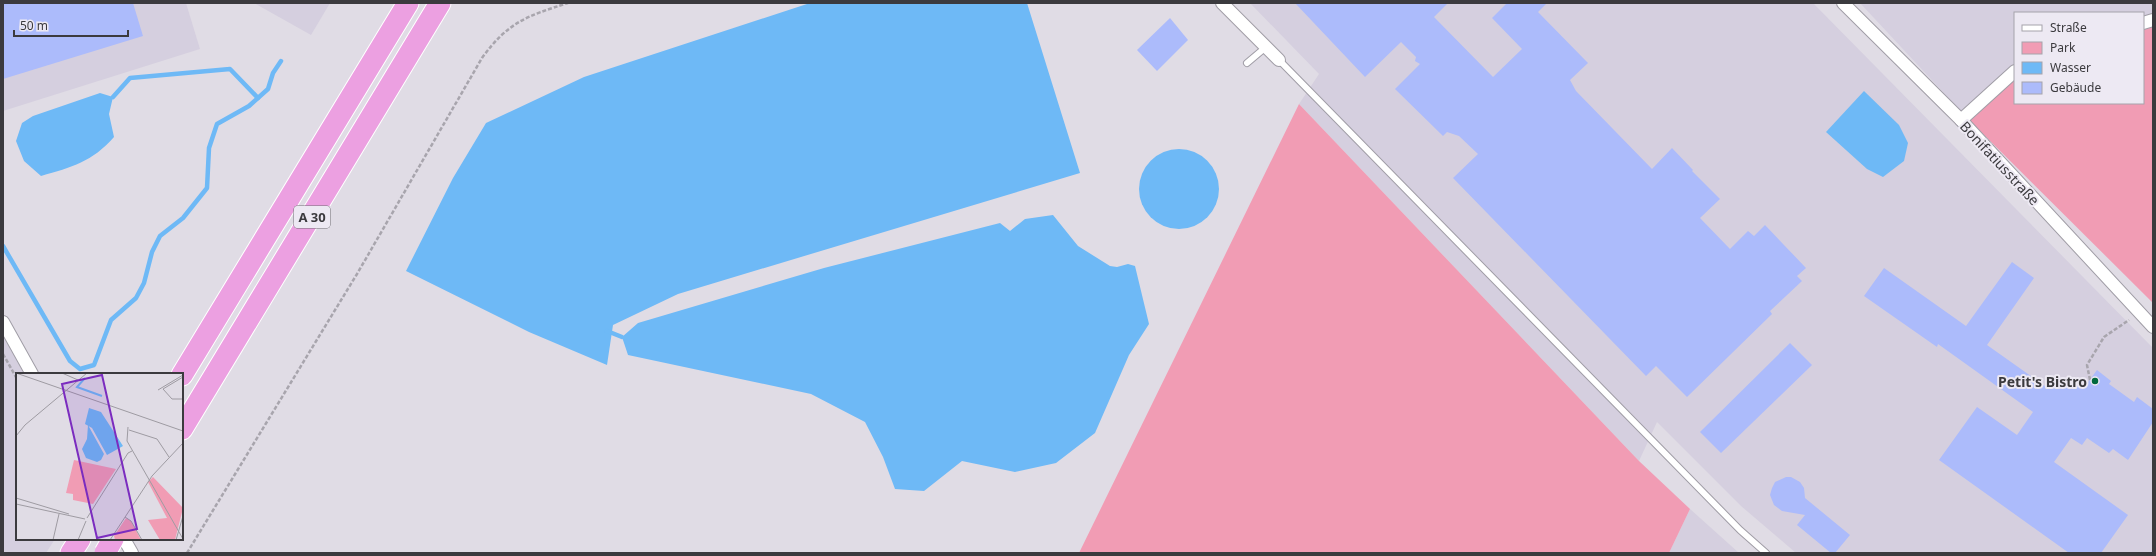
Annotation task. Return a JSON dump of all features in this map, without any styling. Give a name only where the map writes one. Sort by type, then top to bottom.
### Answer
[{"type":"highway","name":"A 30","points":[[183,373],[408,3]]},
{"type":"highway","name":"A 30","points":[[183,427],[440,3]]},
{"type":"highway","points":[[105,553],[112,540]]},
{"type":"street","points":[[1222,3],[1279,60]]},
{"type":"street","name":"Bonifatiusstraße","points":[[1843,3],[1961,120],[2153,327]]},
{"type":"street","points":[[1961,120],[2014,72]]},
{"type":"street","points":[[3,324],[31,373]]},
{"type":"street","points":[[125,540],[132,553]]},
{"type":"lane","points":[[1247,64],[1266,47]]},
{"type":"lane","points":[[1279,60],[1740,530],[1766,553]]},
{"type":"path","points":[[187,553],[357,274],[482,58],[495,40],[513,24],[534,14],[568,3]]},
{"type":"path","points":[[2090,380],[2087,365],[2104,337],[2121,326],[2138,312]]},
{"type":"path","points":[[3,354],[16,378]]},
{"type":"shaded area","points":[[3,3],[186,3],[200,49],[3,111]]},
{"type":"shaded area","points":[[254,3],[330,3],[311,35]]},
{"type":"shaded area","points":[[1250,3],[1813,3],[2153,348],[2153,553],[1796,553],[1741,506],[1657,422],[1639,461],[1299,104],[1319,74]]},
{"type":"shaded area","points":[[1860,3],[2153,3],[2153,27],[2144,30],[2144,12],[2014,12],[2014,80],[1970,121]]},
{"type":"shaded area","points":[[3,335],[23,373],[16,373],[16,540],[54,540],[46,553],[3,553]]},
{"type":"shaded area","points":[[1690,509],[1739,553],[1669,553]]},
{"type":"green space","points":[[2153,27],[2153,303],[1970,121],[2014,80],[2014,104],[2144,104],[2144,30]]},
{"type":"green space","points":[[1299,104],[1639,461],[1690,509],[1669,553],[1079,553]]},
{"type":"water","points":[[810,3],[1027,3],[1080,173],[678,294],[613,325],[607,365],[529,332],[406,271],[453,178],[486,123],[584,77]]},
{"type":"water","points":[[1864,91],[1899,125],[1908,143],[1904,161],[1883,177],[1867,169],[1826,132]]},
{"type":"water","points":[[100,93],[113,97],[109,114],[114,137],[106,145],[98,152],[81,162],[62,170],[41,176],[24,161],[16,141],[22,123],[33,116]]},
{"type":"water","points":[[1171,149],[1187,149],[1208,160],[1219,181],[1219,197],[1208,218],[1187,229],[1171,229],[1157,223],[1150,218],[1145,211],[1139,197],[1139,181],[1145,167],[1150,160],[1157,155]]},
{"type":"water","points":[[1053,215],[1078,246],[1110,266],[1117,267],[1128,264],[1135,266],[1149,324],[1129,355],[1095,433],[1056,463],[1015,472],[962,461],[924,491],[895,489],[883,457],[865,422],[811,394],[628,355],[622,337],[638,323],[824,268],[1000,223],[1010,231],[1025,219]]},
{"type":"building","points":[[3,3],[133,3],[143,36],[3,79]]},
{"type":"building","points":[[1295,3],[1448,3],[1434,17],[1493,77],[1522,49],[1492,18],[1507,3],[1547,3],[1538,12],[1588,63],[1570,80],[1576,91],[1652,169],[1672,148],[1720,199],[1700,218],[1730,249],[1748,231],[1754,236],[1765,225],[1806,268],[1797,276],[1802,281],[1770,311],[1772,314],[1687,397],[1656,366],[1646,376],[1453,178],[1478,154],[1459,136],[1447,132],[1443,136],[1395,89],[1420,64],[1415,61],[1416,57],[1401,42],[1365,77]]},
{"type":"building","points":[[1170,18],[1188,40],[1157,71],[1137,50]]},
{"type":"building","points":[[2012,262],[2034,278],[1987,345],[2049,389],[2056,380],[2062,384],[2064,381],[2075,389],[2078,385],[2083,389],[2097,370],[2111,381],[2109,384],[2134,402],[2137,397],[2153,409],[2153,422],[2128,460],[2113,449],[2109,453],[2087,438],[2082,445],[2071,438],[2054,462],[2128,515],[2101,553],[2069,553],[1939,460],[1977,407],[2017,435],[2033,412],[1938,344],[1937,347],[1864,296],[1884,268],[1966,326]]},
{"type":"building","points":[[1790,343],[1812,365],[1721,453],[1700,432]]},
{"type":"building","points":[[1786,477],[1791,477],[1800,482],[1804,488],[1805,498],[1850,535],[1835,553],[1831,553],[1797,525],[1805,515],[1782,511],[1774,505],[1770,495],[1772,488],[1775,482]]},
{"type":"waterway","points":[[3,246],[70,361],[80,369],[94,365],[111,320],[136,298],[144,283],[152,252],[160,236],[183,218],[207,188],[209,148],[217,124],[249,106],[268,89],[273,73],[281,61]]},
{"type":"waterway","points":[[113,97],[130,78],[230,69],[258,98]]},
{"type":"waterway","points":[[607,331],[622,337]]},
{"type":"place","name":"Petit's Bistro","points":[[2095,381]]}]
